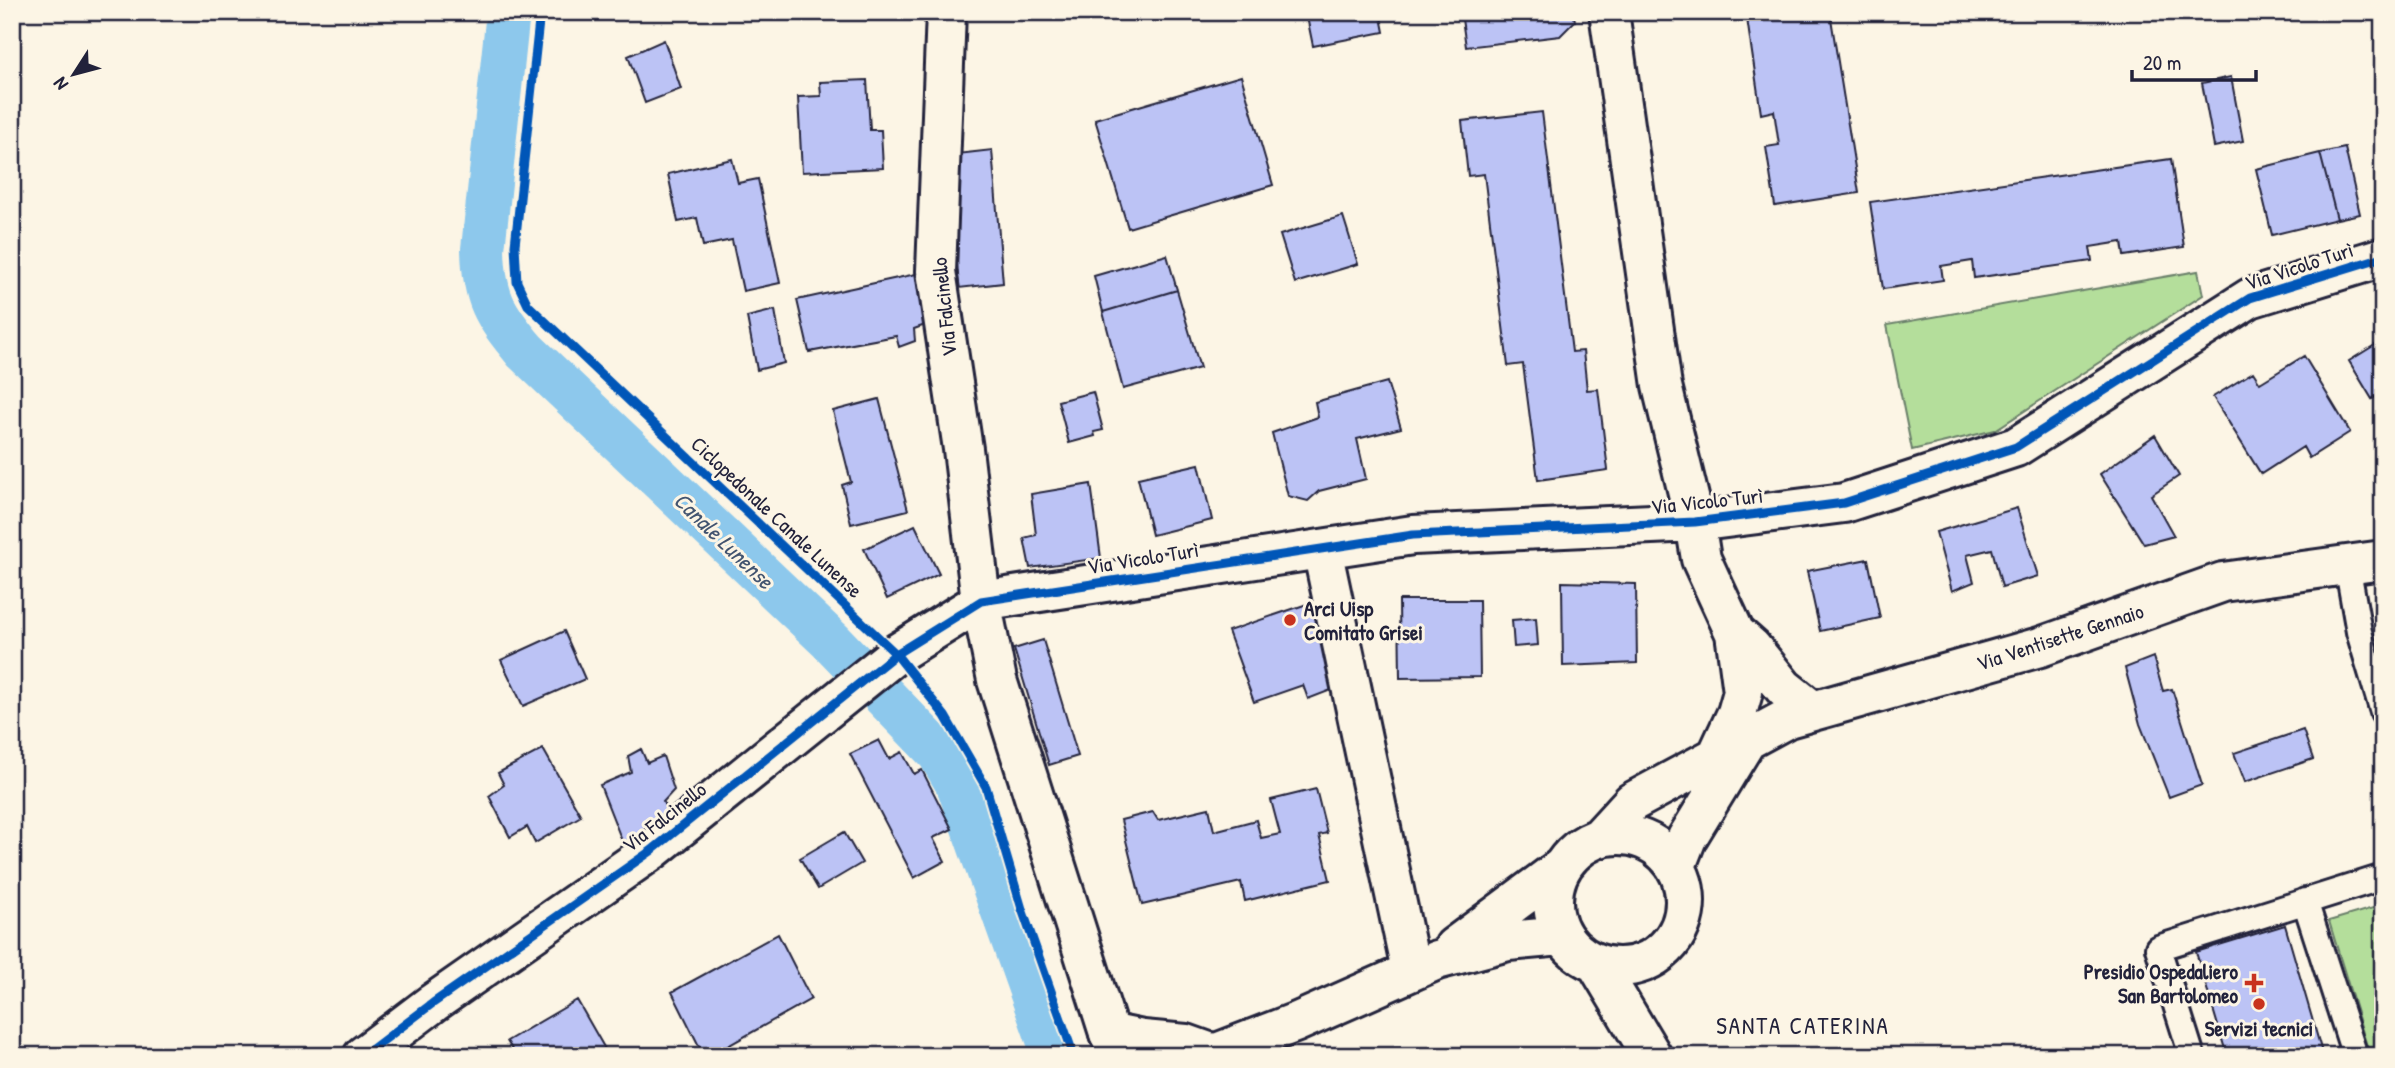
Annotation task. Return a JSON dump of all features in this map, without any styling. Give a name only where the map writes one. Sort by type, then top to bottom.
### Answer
[{"type":"street","name":"Via Falcinello","points":[[946,12],[936,271],[963,449],[981,601],[997,680],[1115,1044]]},
{"type":"street","points":[[1609,12],[1661,386],[1695,522],[1700,559],[1735,633],[1743,692],[1730,750]]},
{"type":"street","name":"Via Vicolo Turì","points":[[981,601],[1413,535],[1695,522],[1844,503],[2016,447],[2250,298],[2383,257]]},
{"type":"street","points":[[1322,549],[1424,965]]},
{"type":"street","name":"Via Ventisette Gennaio","points":[[1424,965],[1562,867],[1578,849],[1599,838],[1632,802],[1788,718],[2040,647],[2223,582],[2365,562]]},
{"type":"street","name":"Via Falcinello","points":[[363,1056],[433,1003],[651,851],[896,654],[981,601]]},
{"type":"street","points":[[1735,633],[1752,648],[1784,688],[1813,711]]},
{"type":"street","name":"Via Ventisette Gennaio","points":[[1676,866],[1730,750]]},
{"type":"street","points":[[1562,867],[1555,883],[1555,919],[1563,936],[1577,953],[1597,964],[1619,968],[1641,964],[1659,955],[1673,941],[1682,923],[1686,904],[1683,884],[1676,866],[1661,849],[1643,839],[1621,835],[1599,838]]},
{"type":"street","name":"Via Ventisette Gennaio","points":[[1115,1044],[1143,1040],[1186,1044],[1214,1055],[1297,1022],[1424,965],[1508,941],[1563,936]]},
{"type":"street","points":[[1597,964],[1652,1056]]},
{"type":"street","points":[[1641,964],[1658,1056]]},
{"type":"lane","points":[[2365,562],[2359,632],[2383,712]]},
{"type":"lane","points":[[2192,1056],[2158,948],[2383,877]]},
{"type":"lane","points":[[2305,901],[2355,1056]]},
{"type":"green space","points":[[2198,271],[2203,295],[1995,430],[1912,450],[1887,325]]},
{"type":"green space","points":[[2383,905],[2383,1056],[2370,1056],[2329,921]]},
{"type":"building","points":[[1306,12],[1380,12],[1384,32],[1313,46]]},
{"type":"building","points":[[1461,12],[1573,12],[1575,21],[1560,36],[1466,47]]},
{"type":"building","points":[[1746,12],[1830,12],[1859,193],[1775,206],[1766,147],[1779,145],[1774,111],[1761,114]]},
{"type":"building","points":[[664,40],[681,89],[645,103],[628,56]]},
{"type":"building","points":[[1241,76],[1273,185],[1128,228],[1095,119]]},
{"type":"building","points":[[2231,77],[2243,141],[2214,147],[2202,83]]},
{"type":"building","points":[[867,80],[870,130],[881,130],[883,168],[802,172],[798,97],[821,96],[820,82]]},
{"type":"building","points":[[1542,112],[1572,352],[1583,351],[1587,390],[1598,389],[1608,470],[1538,480],[1523,364],[1508,366],[1484,174],[1468,176],[1462,121]]},
{"type":"building","points":[[2345,148],[2360,214],[2337,219],[2320,153]]},
{"type":"building","points":[[992,150],[1003,283],[959,288],[949,155]]},
{"type":"building","points":[[2320,153],[2337,219],[2272,235],[2256,169]]},
{"type":"building","points":[[732,159],[738,183],[758,179],[780,283],[743,291],[732,240],[703,246],[697,218],[678,222],[668,174]]},
{"type":"building","points":[[2171,159],[2184,247],[2124,256],[2122,242],[2090,247],[2092,261],[1974,278],[1972,261],[1941,266],[1943,280],[1883,289],[1870,202]]},
{"type":"building","points":[[1343,216],[1358,264],[1295,283],[1280,235]]},
{"type":"building","points":[[1167,255],[1177,290],[1103,312],[1094,276]]},
{"type":"building","points":[[925,272],[928,324],[914,329],[915,341],[899,347],[896,336],[809,352],[797,300]]},
{"type":"building","points":[[1177,290],[1200,368],[1123,389],[1103,312]]},
{"type":"building","points":[[775,310],[784,363],[757,370],[747,317]]},
{"type":"building","points":[[2383,340],[2383,392],[2372,399],[2349,361]]},
{"type":"building","points":[[2304,356],[2350,432],[2309,458],[2303,447],[2261,474],[2213,397],[2253,372],[2260,383]]},
{"type":"building","points":[[1387,382],[1401,428],[1357,439],[1366,479],[1319,491],[1308,501],[1288,496],[1272,433],[1318,417],[1315,402]]},
{"type":"building","points":[[1093,392],[1103,430],[1094,432],[1095,436],[1069,443],[1058,401]]},
{"type":"building","points":[[879,399],[908,510],[851,524],[842,485],[851,482],[833,411]]},
{"type":"building","points":[[2155,435],[2179,476],[2151,495],[2174,536],[2144,544],[2100,474]]},
{"type":"building","points":[[1199,464],[1212,520],[1152,535],[1138,478]]},
{"type":"building","points":[[1091,484],[1101,558],[1030,568],[1024,538],[1036,535],[1031,494]]},
{"type":"building","points":[[2017,508],[2038,576],[2002,587],[1992,549],[1967,555],[1974,582],[1952,591],[1936,532]]},
{"type":"building","points":[[915,525],[939,574],[887,599],[864,549]]},
{"type":"building","points":[[1868,559],[1880,618],[1820,631],[1807,571]]},
{"type":"building","points":[[1562,582],[1636,584],[1637,663],[1563,666]]},
{"type":"building","points":[[1399,600],[1479,600],[1480,677],[1400,678]]},
{"type":"building","points":[[1310,603],[1339,687],[1308,699],[1303,685],[1254,702],[1228,631]]},
{"type":"building","points":[[1536,618],[1538,645],[1514,647],[1512,620]]},
{"type":"building","points":[[564,631],[585,679],[523,706],[501,660]]},
{"type":"building","points":[[1043,640],[1078,756],[1049,765],[1014,649]]},
{"type":"building","points":[[2153,657],[2163,691],[2172,689],[2202,785],[2169,797],[2140,724],[2125,668]]},
{"type":"building","points":[[2303,730],[2313,759],[2245,782],[2234,753]]},
{"type":"building","points":[[879,740],[889,759],[902,752],[914,774],[922,770],[952,829],[933,838],[945,861],[914,878],[850,754]]},
{"type":"building","points":[[543,749],[581,816],[535,843],[527,827],[510,837],[489,796],[504,785],[498,773]]},
{"type":"building","points":[[641,749],[647,763],[663,756],[674,790],[663,802],[668,812],[624,846],[600,785],[631,772],[628,756]]},
{"type":"building","points":[[1316,789],[1327,833],[1319,835],[1330,880],[1245,901],[1241,882],[1142,905],[1121,820],[1153,812],[1158,820],[1209,808],[1214,831],[1256,820],[1261,838],[1280,834],[1271,800]]},
{"type":"building","points":[[844,832],[862,863],[818,889],[800,858]]},
{"type":"building","name":"Servizi tecnici","points":[[2285,925],[2323,1056],[2227,1056],[2196,952]]},
{"type":"building","points":[[778,934],[811,999],[710,1056],[704,1056],[672,992]]},
{"type":"building","points":[[577,1000],[609,1056],[516,1056],[507,1041]]},
{"type":"waterway","name":"Canale Lunense","points":[[508,12],[483,249],[486,280],[498,315],[525,351],[833,643],[939,753],[958,785],[1054,1056]]},
{"type":"cycle path","name":"Ciclopedonale Canale Lunense","points":[[540,12],[515,245],[517,282],[528,305],[896,654],[945,716],[986,787],[1022,909],[1074,1056]]},
{"type":"cycle path","points":[[363,1056],[433,1003],[651,851],[896,654],[981,601],[1413,535],[1695,522],[1844,503],[2016,447],[2250,298],[2383,257]]},
{"type":"place","name":"Arci Uisp Comitato Grisei","points":[[1290,620]]},
{"type":"place","name":"Presidio Ospedaliero San Bartolomeo","points":[[2254,983]]},
{"type":"place","name":"Servizi tecnici","points":[[2259,1004]]},
{"type":"district","name":"SANTA CATERINA","points":[[1803,1025]]}]
